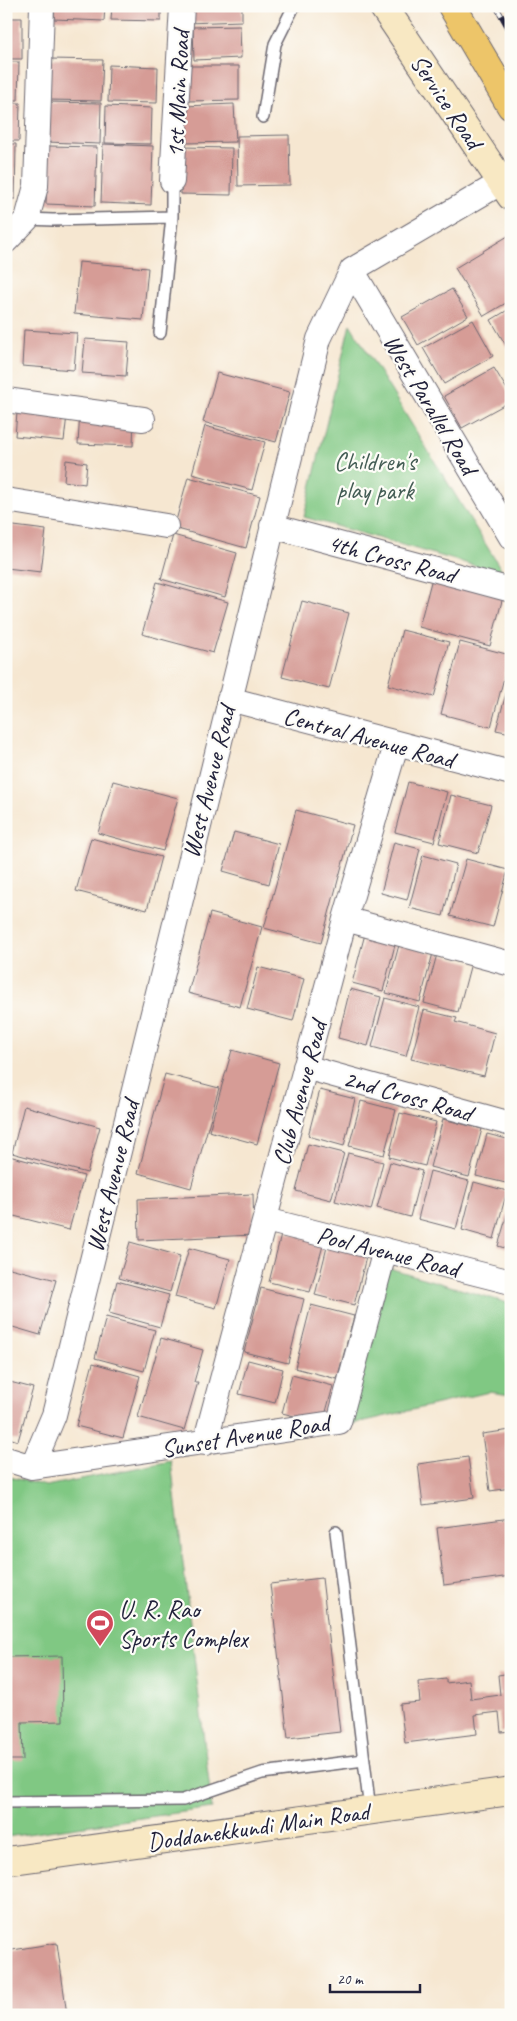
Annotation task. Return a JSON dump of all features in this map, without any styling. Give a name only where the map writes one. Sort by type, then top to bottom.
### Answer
[{"type":"highway","points":[[452,6],[511,106]]},
{"type":"street","points":[[6,241],[27,219],[36,186],[42,6]]},
{"type":"street","name":"1st Main Road","points":[[172,181],[182,6]]},
{"type":"street","name":"Service Road","points":[[383,6],[507,189]]},
{"type":"street","points":[[352,270],[507,189]]},
{"type":"street","name":"West Avenue Road","points":[[32,1467],[54,1415],[228,699],[319,339],[352,270]]},
{"type":"street","name":"West Parallel Road","points":[[352,270],[511,538]]},
{"type":"street","points":[[6,400],[143,420]]},
{"type":"street","points":[[6,500],[166,526]]},
{"type":"street","name":"4th Cross Road","points":[[272,526],[511,590]]},
{"type":"street","name":"Central Avenue Road","points":[[228,699],[396,745],[511,773]]},
{"type":"street","name":"Club Avenue Road","points":[[206,1443],[345,919],[396,745]]},
{"type":"street","points":[[345,919],[511,964]]},
{"type":"street","name":"2nd Cross Road","points":[[305,1067],[511,1124]]},
{"type":"street","name":"Pool Avenue Road","points":[[266,1220],[511,1282]]},
{"type":"street","name":"Sunset Avenue Road","points":[[6,1459],[32,1467],[339,1422],[385,1250]]},
{"type":"street","name":"Doddanekkundi Main Road","points":[[6,1861],[511,1791]]},
{"type":"lane","points":[[263,117],[275,44],[294,6]]},
{"type":"lane","points":[[160,333],[172,217],[172,181]]},
{"type":"lane","points":[[27,219],[172,217]]},
{"type":"lane","points":[[336,1532],[370,1810]]},
{"type":"lane","points":[[6,1802],[183,1800],[262,1773],[364,1760]]},
{"type":"green space","name":"Children's play park","points":[[350,324],[504,574],[304,517]]},
{"type":"green space","points":[[389,1268],[511,1304],[511,1395],[489,1392],[348,1425]]},
{"type":"green space","name":"U. R. Rao Sports Complex","points":[[171,1461],[212,1808],[6,1837],[6,1476],[46,1486]]},
{"type":"building","points":[[55,6],[105,6],[104,21],[54,19]]},
{"type":"building","points":[[112,6],[161,6],[161,21],[111,20]]},
{"type":"building","points":[[187,6],[242,6],[242,21],[187,23]]},
{"type":"building","points":[[6,18],[22,18],[22,59],[6,59]]},
{"type":"building","points":[[240,26],[241,58],[194,60],[193,27]]},
{"type":"building","points":[[50,59],[103,60],[101,101],[49,100]]},
{"type":"building","points":[[6,62],[19,62],[18,100],[6,100]]},
{"type":"building","points":[[109,65],[158,67],[157,103],[108,102]]},
{"type":"building","points":[[186,66],[239,66],[239,100],[186,101]]},
{"type":"building","points":[[47,102],[101,103],[100,144],[46,142]]},
{"type":"building","points":[[6,103],[20,103],[19,141],[6,141]]},
{"type":"building","points":[[234,104],[236,142],[185,143],[184,106]]},
{"type":"building","points":[[106,106],[152,108],[151,144],[105,143]]},
{"type":"building","points":[[289,135],[290,185],[238,186],[237,136]]},
{"type":"building","points":[[6,144],[16,144],[15,199],[6,199]]},
{"type":"building","points":[[103,144],[153,146],[151,205],[101,203]]},
{"type":"building","points":[[48,146],[97,147],[95,206],[46,204]]},
{"type":"building","points":[[182,147],[232,148],[231,195],[181,194]]},
{"type":"building","points":[[508,236],[511,241],[511,300],[484,316],[455,268]]},
{"type":"building","points":[[79,262],[148,268],[143,320],[74,314]]},
{"type":"building","points":[[452,289],[468,316],[418,345],[402,317]]},
{"type":"building","points":[[511,308],[511,354],[491,320]]},
{"type":"building","points":[[473,320],[493,356],[444,384],[423,348]]},
{"type":"building","points":[[24,330],[77,333],[74,370],[22,366]]},
{"type":"building","points":[[85,339],[129,342],[126,376],[82,373]]},
{"type":"building","points":[[494,368],[511,396],[511,401],[462,428],[444,396]]},
{"type":"building","points":[[217,373],[290,392],[276,442],[203,422]]},
{"type":"building","points":[[18,401],[68,406],[64,441],[15,436]]},
{"type":"building","points":[[80,411],[134,414],[133,446],[78,444]]},
{"type":"building","points":[[205,426],[265,442],[252,490],[192,474]]},
{"type":"building","points":[[66,460],[87,463],[85,484],[64,481]]},
{"type":"building","points":[[188,477],[260,496],[246,548],[174,528]]},
{"type":"building","points":[[6,525],[46,530],[41,572],[6,568]]},
{"type":"building","points":[[173,535],[237,553],[225,597],[161,579]]},
{"type":"building","points":[[432,578],[503,597],[490,646],[419,627]]},
{"type":"building","points":[[157,582],[228,602],[213,653],[142,634]]},
{"type":"building","points":[[302,601],[349,613],[329,689],[282,677]]},
{"type":"building","points":[[402,630],[449,642],[434,697],[388,685]]},
{"type":"building","points":[[460,642],[510,655],[491,727],[441,714]]},
{"type":"building","points":[[511,679],[511,733],[496,730]]},
{"type":"building","points":[[113,781],[178,798],[163,851],[98,833]]},
{"type":"building","points":[[408,782],[447,792],[434,842],[395,832]]},
{"type":"building","points":[[451,795],[491,805],[478,853],[439,843]]},
{"type":"building","points":[[296,810],[353,825],[321,943],[264,928]]},
{"type":"building","points":[[234,832],[279,844],[269,884],[223,871]]},
{"type":"building","points":[[91,838],[161,857],[147,910],[76,891]]},
{"type":"building","points":[[394,842],[420,849],[407,900],[381,893]]},
{"type":"building","points":[[423,855],[456,864],[443,916],[409,908]]},
{"type":"building","points":[[466,859],[508,870],[493,927],[450,916]]},
{"type":"building","points":[[210,913],[262,927],[240,1007],[188,993]]},
{"type":"building","points":[[365,934],[396,941],[383,991],[352,983]]},
{"type":"building","points":[[399,945],[433,953],[420,1002],[386,993]]},
{"type":"building","points":[[437,954],[471,963],[458,1012],[424,1003]]},
{"type":"building","points":[[258,967],[304,979],[293,1021],[247,1009]]},
{"type":"building","points":[[350,989],[381,997],[368,1046],[338,1038]]},
{"type":"building","points":[[385,998],[419,1007],[406,1056],[372,1047]]},
{"type":"building","points":[[424,1010],[457,1018],[455,1022],[495,1033],[484,1076],[411,1059]]},
{"type":"building","points":[[232,1050],[279,1063],[257,1144],[209,1131]]},
{"type":"building","points":[[165,1074],[219,1088],[191,1188],[138,1173]]},
{"type":"building","points":[[320,1090],[355,1099],[344,1146],[308,1136]]},
{"type":"building","points":[[361,1101],[396,1110],[384,1155],[349,1146]]},
{"type":"building","points":[[24,1106],[100,1127],[87,1173],[12,1153]]},
{"type":"building","points":[[400,1113],[436,1122],[425,1166],[389,1157]]},
{"type":"building","points":[[443,1119],[482,1129],[469,1177],[430,1167]]},
{"type":"building","points":[[487,1134],[511,1140],[510,1184],[476,1176]]},
{"type":"building","points":[[308,1144],[344,1153],[331,1200],[296,1191]]},
{"type":"building","points":[[348,1153],[383,1162],[371,1210],[335,1201]]},
{"type":"building","points":[[9,1156],[84,1176],[69,1230],[6,1214],[6,1166]]},
{"type":"building","points":[[390,1162],[422,1171],[410,1217],[377,1208]]},
{"type":"building","points":[[430,1171],[469,1181],[456,1229],[418,1219]]},
{"type":"building","points":[[474,1182],[507,1191],[494,1239],[462,1230]]},
{"type":"building","points":[[253,1194],[254,1235],[139,1240],[138,1199]]},
{"type":"building","points":[[511,1201],[511,1250],[498,1246]]},
{"type":"building","points":[[282,1231],[324,1242],[310,1292],[269,1282]]},
{"type":"building","points":[[130,1242],[180,1256],[170,1292],[119,1278]]},
{"type":"building","points":[[328,1243],[367,1253],[354,1305],[315,1295]]},
{"type":"building","points":[[189,1248],[230,1259],[216,1308],[175,1297]]},
{"type":"building","points":[[6,1267],[56,1280],[40,1335],[6,1325]]},
{"type":"building","points":[[117,1281],[169,1295],[160,1327],[109,1313]]},
{"type":"building","points":[[261,1288],[304,1299],[288,1363],[244,1352]]},
{"type":"building","points":[[311,1305],[354,1316],[337,1379],[295,1368]]},
{"type":"building","points":[[106,1317],[155,1330],[144,1371],[95,1358]]},
{"type":"building","points":[[161,1338],[203,1350],[194,1382],[198,1382],[184,1430],[138,1417]]},
{"type":"building","points":[[248,1360],[283,1369],[275,1403],[239,1394]]},
{"type":"building","points":[[93,1363],[140,1376],[123,1438],[76,1426]]},
{"type":"building","points":[[292,1375],[333,1386],[323,1423],[282,1413]]},
{"type":"building","points":[[6,1381],[33,1388],[18,1441],[6,1437]]},
{"type":"building","points":[[511,1430],[511,1488],[490,1491],[482,1434]]},
{"type":"building","points":[[468,1457],[474,1498],[423,1505],[418,1464]]},
{"type":"building","points":[[511,1518],[511,1576],[444,1585],[437,1528]]},
{"type":"building","points":[[322,1578],[340,1732],[288,1738],[270,1584]]},
{"type":"building","points":[[62,1656],[63,1721],[22,1722],[23,1760],[6,1760],[6,1657]]},
{"type":"building","points":[[511,1673],[511,1731],[501,1732],[499,1712],[475,1715],[477,1734],[405,1743],[400,1704],[420,1702],[418,1682],[446,1679],[446,1683],[469,1680],[471,1699],[500,1695],[498,1675]]},
{"type":"building","points":[[57,1943],[67,2015],[6,2015],[6,1951]]},
{"type":"railway","points":[[496,6],[511,33]]},
{"type":"place","name":"U. R. Rao Sports Complex","points":[[100,1647]]}]
